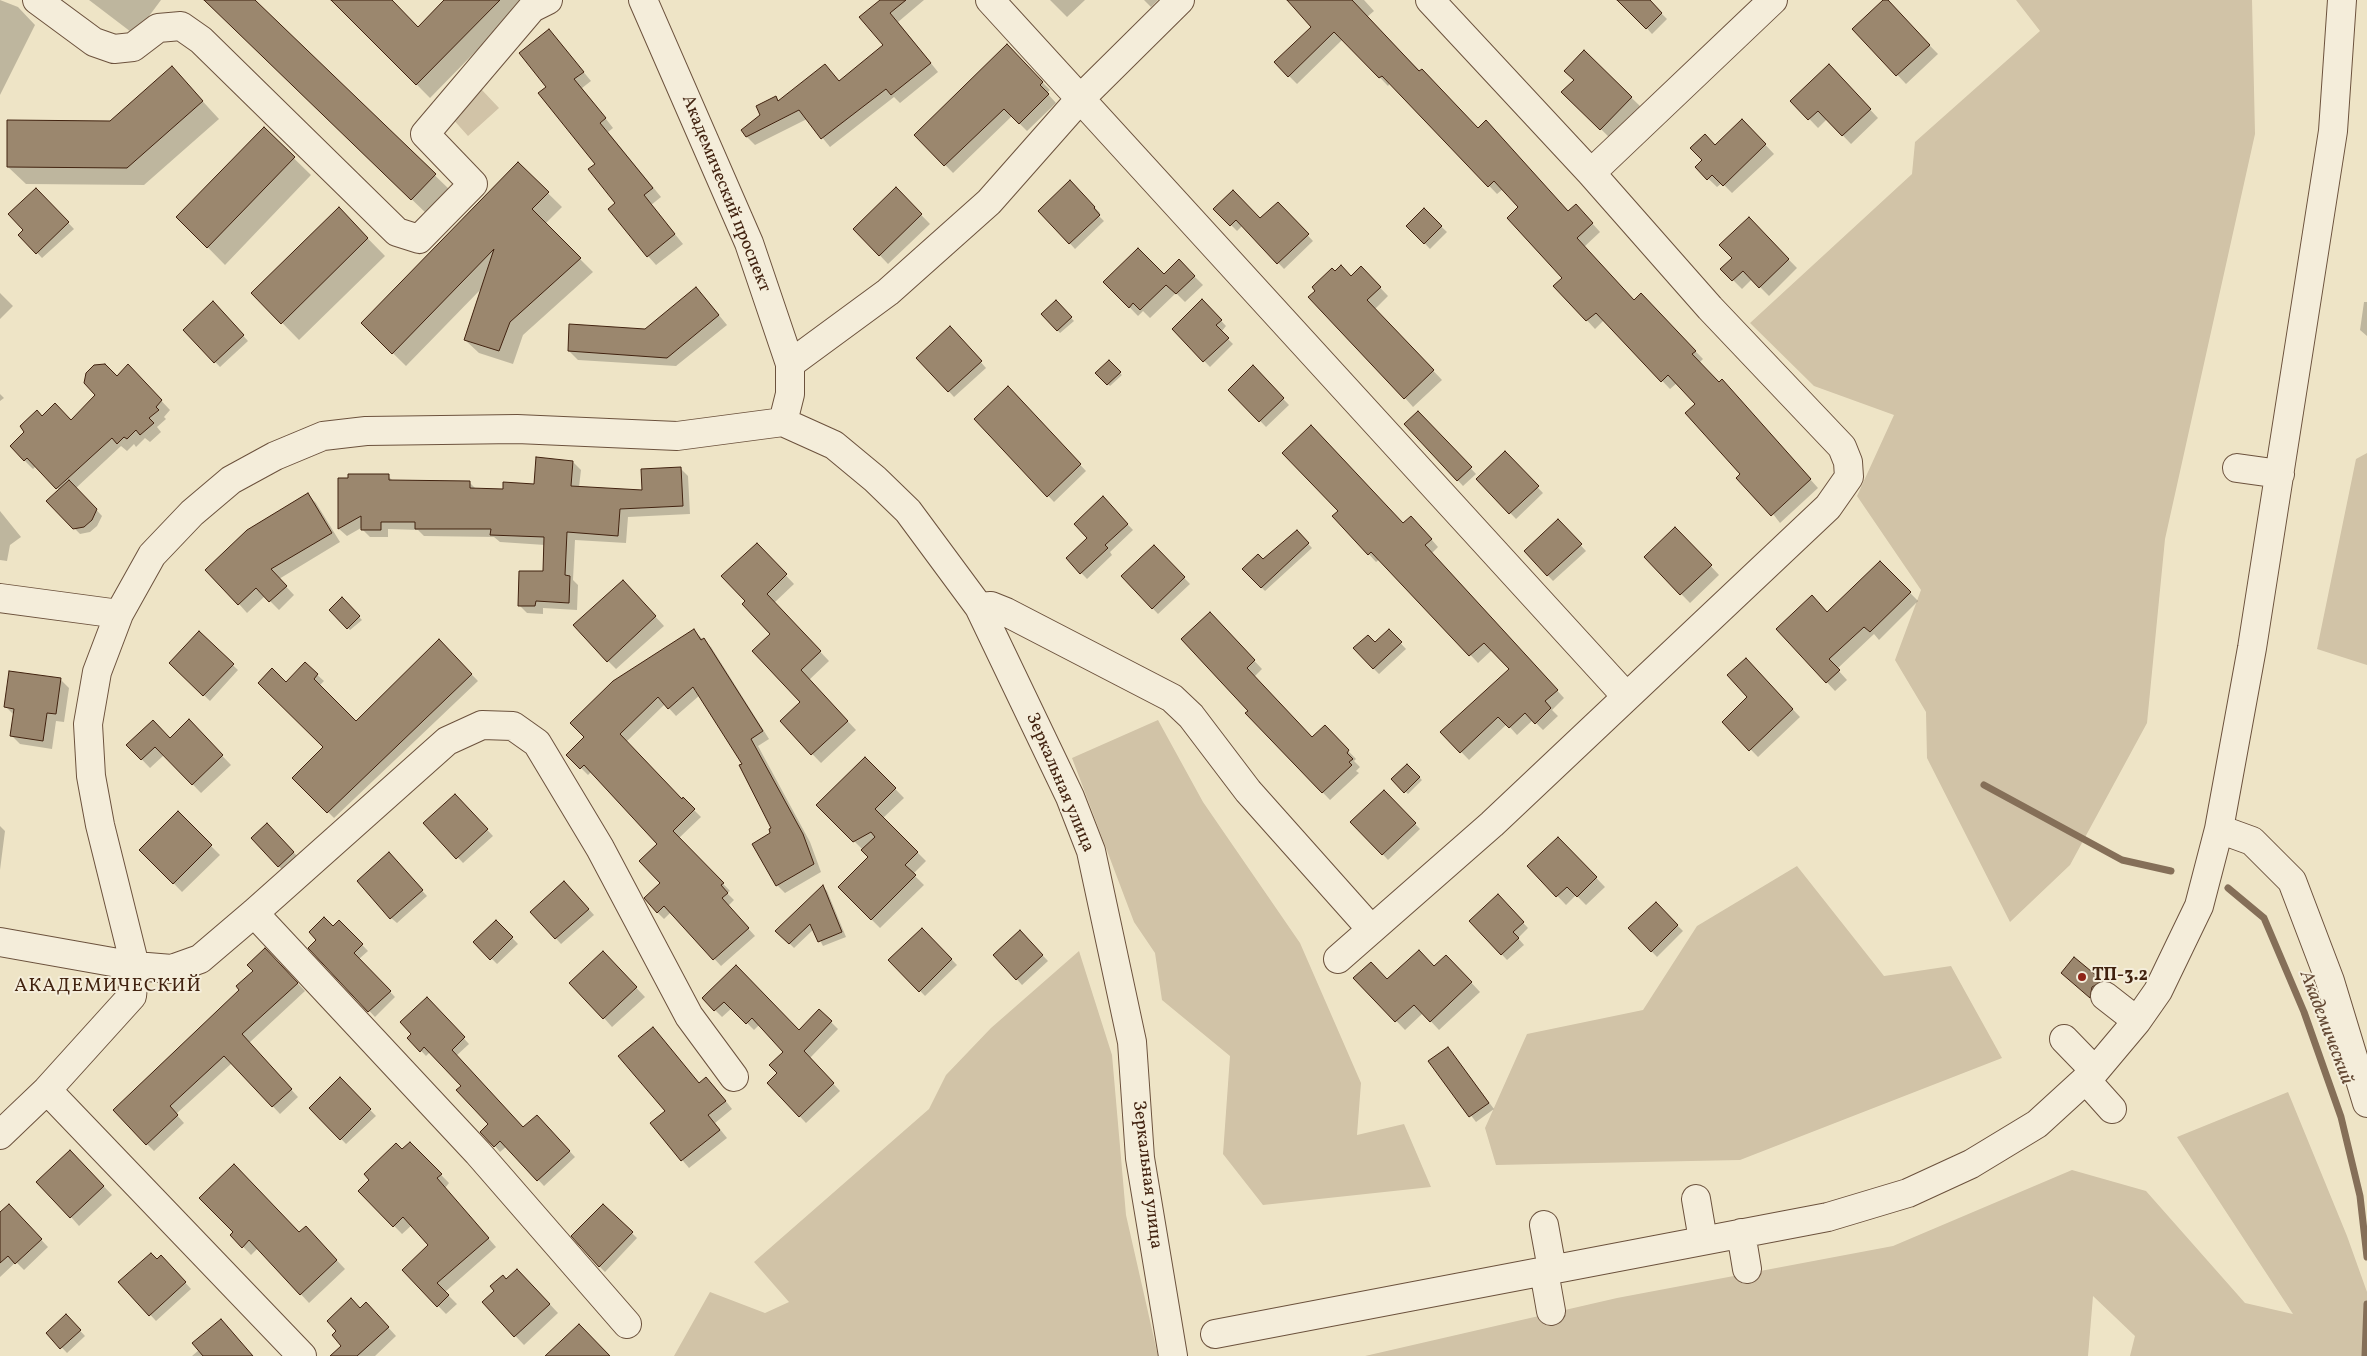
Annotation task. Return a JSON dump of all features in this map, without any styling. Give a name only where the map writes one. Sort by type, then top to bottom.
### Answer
[{"type":"street","points":[[37,0],[94,42],[114,48],[133,47],[158,28],[181,26],[201,40],[397,232],[419,239],[473,184],[425,134],[532,8],[548,0]]},
{"type":"street","name":"Академический проспект","points":[[642,0],[748,243],[790,364],[790,394],[783,422]]},
{"type":"street","points":[[990,0],[1626,696]]},
{"type":"street","points":[[790,364],[888,292],[989,202],[1080,99],[1180,0]]},
{"type":"street","points":[[1338,959],[1492,824],[1828,507],[1849,477],[1848,462],[1842,447],[1710,308],[1591,173],[1430,0]]},
{"type":"street","points":[[1591,173],[1773,0]]},
{"type":"street","points":[[1215,1334],[1828,1217],[1908,1193],[1971,1164],[2037,1124],[2090,1076],[2137,1022],[2158,991],[2200,906],[2219,829],[2252,648],[2333,131],[2342,0]]},
{"type":"street","points":[[0,1135],[47,1090],[132,996],[135,966],[100,825],[91,776],[89,733],[97,672],[119,614],[152,555],[192,513],[231,480],[275,456],[323,436],[366,431],[517,429],[677,436],[783,422]]},
{"type":"street","name":"Зеркальная улица","points":[[783,422],[834,445],[875,479],[908,510],[979,607],[1070,797],[1091,851],[1132,1042],[1140,1158],[1173,1356]]},
{"type":"street","points":[[2237,468],[2280,474]]},
{"type":"street","points":[[0,598],[119,614]]},
{"type":"street","points":[[979,607],[991,606],[1006,612],[1172,698],[1191,716],[1248,791],[1371,929]]},
{"type":"street","points":[[0,942],[135,966],[172,969],[200,959],[447,741],[482,726],[513,726],[537,743],[600,848],[689,1016],[734,1077]]},
{"type":"street","points":[[2219,829],[2252,841],[2292,881],[2330,981],[2367,1103]]},
{"type":"street","points":[[254,913],[478,1153],[627,1324]]},
{"type":"street","points":[[2105,996],[2137,1022]]},
{"type":"street","points":[[2064,1039],[2112,1109]]},
{"type":"street","points":[[47,1090],[302,1356]]},
{"type":"street","points":[[1696,1199],[1703,1240]]},
{"type":"street","points":[[1544,1225],[1551,1311]]},
{"type":"street","points":[[1741,1233],[1747,1269]]},
{"type":"shaded area","points":[[2016,0],[2252,0],[2255,134],[2165,539],[2147,723],[2070,865],[2010,922],[1927,758],[1926,712],[1895,660],[1921,590],[1857,496],[1894,415],[1814,386],[1750,323],[1912,174],[1915,142],[2040,31]]},
{"type":"shaded area","points":[[482,90],[499,108],[468,136],[451,117]]},
{"type":"shaded area","points":[[2367,453],[2367,665],[2317,649],[2356,459]]},
{"type":"shaded area","points":[[1158,720],[1203,802],[1300,943],[1361,1083],[1357,1135],[1404,1124],[1431,1187],[1263,1205],[1223,1154],[1230,1056],[1162,1000],[1155,953],[1134,922],[1072,758]]},
{"type":"shaded area","points":[[1797,866],[1884,976],[1951,966],[2002,1058],[1740,1160],[1496,1165],[1485,1128],[1527,1034],[1643,1010],[1697,926]]},
{"type":"shaded area","points":[[1079,951],[1112,1055],[1126,1215],[1158,1356],[674,1356],[710,1292],[765,1313],[789,1302],[754,1262],[929,1109],[946,1075],[991,1028]]},
{"type":"shaded area","points":[[2288,1092],[2347,1236],[2367,1292],[2367,1356],[2130,1356],[2135,1336],[2093,1296],[2088,1356],[1365,1356],[1617,1298],[1893,1246],[2072,1170],[2146,1191],[2245,1303],[2293,1314],[2177,1137]]},
{"type":"building","points":[[204,0],[255,0],[436,174],[411,200]]},
{"type":"building","points":[[331,0],[392,0],[418,27],[444,0],[500,0],[416,85]]},
{"type":"building","points":[[880,0],[906,0],[890,13],[931,63],[891,95],[886,89],[821,139],[799,110],[746,137],[741,130],[760,115],[756,106],[776,96],[778,101],[825,64],[839,81],[883,45],[859,17]]},
{"type":"building","points":[[1287,0],[1352,0],[1419,71],[1422,69],[1478,128],[1486,120],[1568,211],[1576,204],[1593,223],[1577,238],[1634,300],[1641,293],[1696,351],[1692,354],[1719,382],[1722,379],[1811,479],[1771,516],[1736,478],[1740,474],[1685,413],[1695,404],[1668,375],[1661,382],[1596,313],[1586,321],[1553,286],[1562,278],[1507,218],[1518,207],[1494,181],[1488,187],[1382,76],[1379,78],[1334,32],[1288,77],[1274,62],[1311,27]]},
{"type":"building","points":[[1617,0],[1650,0],[1662,13],[1646,29]]},
{"type":"building","points":[[1883,0],[1888,0],[1930,45],[1896,76],[1852,29]]},
{"type":"building","points":[[549,29],[584,72],[574,79],[606,118],[600,123],[653,188],[644,195],[675,234],[647,257],[608,209],[615,203],[588,169],[595,164],[538,93],[546,87],[519,53]]},
{"type":"building","points":[[1007,44],[1043,82],[1040,85],[1049,94],[1019,124],[1004,109],[944,166],[914,135]]},
{"type":"building","points":[[1584,50],[1632,97],[1600,130],[1561,92],[1574,80],[1564,71]]},
{"type":"building","points":[[1829,64],[1871,109],[1842,136],[1818,111],[1808,120],[1790,101]]},
{"type":"building","points":[[172,66],[203,101],[127,168],[7,167],[7,120],[110,121]]},
{"type":"building","points":[[1742,119],[1766,144],[1723,186],[1712,175],[1707,180],[1695,167],[1702,160],[1690,148],[1705,134],[1715,145]]},
{"type":"building","points":[[264,127],[295,157],[207,248],[176,217]]},
{"type":"building","points":[[518,162],[549,192],[532,209],[581,258],[510,322],[499,351],[464,340],[494,249],[392,354],[361,323]]},
{"type":"building","points":[[1070,180],[1100,215],[1069,244],[1038,211]]},
{"type":"building","points":[[896,187],[922,214],[879,256],[853,229]]},
{"type":"building","points":[[36,188],[69,222],[36,254],[18,235],[23,230],[8,214]]},
{"type":"building","points":[[1233,190],[1260,218],[1278,202],[1309,234],[1277,264],[1236,220],[1230,226],[1213,209]]},
{"type":"building","points":[[339,207],[368,238],[281,324],[251,293]]},
{"type":"building","points":[[1424,208],[1442,226],[1424,244],[1406,226]]},
{"type":"building","points":[[1749,217],[1789,259],[1759,288],[1743,271],[1732,281],[1720,269],[1732,258],[1719,245]]},
{"type":"building","points":[[1138,248],[1164,274],[1179,259],[1195,276],[1176,294],[1166,285],[1140,310],[1133,303],[1129,308],[1103,282]]},
{"type":"building","points":[[1341,265],[1351,276],[1361,266],[1381,287],[1367,300],[1434,370],[1404,399],[1308,297],[1315,291],[1312,287],[1332,268],[1335,271]]},
{"type":"building","points":[[696,287],[719,315],[667,358],[568,351],[569,324],[645,329]]},
{"type":"building","points":[[1202,299],[1222,320],[1216,325],[1229,338],[1203,362],[1172,329]]},
{"type":"building","points":[[1056,300],[1072,317],[1057,331],[1041,314]]},
{"type":"building","points":[[213,301],[244,335],[214,363],[183,330]]},
{"type":"building","points":[[950,326],[982,361],[948,392],[916,358]]},
{"type":"building","points":[[1109,360],[1121,372],[1107,385],[1095,373]]},
{"type":"building","points":[[105,364],[117,376],[128,364],[162,400],[156,407],[159,410],[149,418],[154,423],[140,435],[136,430],[127,439],[124,437],[117,444],[112,438],[56,489],[27,458],[24,461],[10,446],[24,432],[20,426],[37,410],[42,416],[55,403],[71,420],[95,395],[84,383],[86,373],[94,365]]},
{"type":"building","points":[[1253,365],[1284,398],[1259,422],[1228,390]]},
{"type":"building","points":[[1008,386],[1081,464],[1047,497],[974,419]]},
{"type":"building","points":[[1418,411],[1472,467],[1457,481],[1404,424]]},
{"type":"building","points":[[1311,425],[1403,523],[1411,516],[1432,539],[1425,545],[1558,690],[1545,701],[1551,708],[1535,724],[1525,713],[1509,728],[1498,717],[1460,753],[1440,732],[1509,669],[1484,643],[1469,656],[1371,552],[1368,555],[1332,516],[1338,511],[1282,453]]},
{"type":"building","points":[[1505,451],[1539,486],[1509,514],[1476,479]]},
{"type":"building","points":[[536,457],[573,461],[571,486],[642,490],[641,469],[681,467],[683,506],[620,509],[618,536],[567,532],[565,575],[570,576],[569,603],[536,601],[535,606],[518,606],[519,571],[543,571],[544,537],[490,535],[491,529],[415,529],[415,522],[381,522],[381,530],[361,530],[361,516],[338,529],[338,478],[348,478],[348,474],[389,474],[389,480],[470,481],[470,488],[503,489],[503,482],[534,484]]},
{"type":"building","points":[[69,480],[97,509],[92,520],[84,527],[73,529],[46,501]]},
{"type":"building","points":[[308,493],[332,533],[271,569],[287,586],[269,602],[256,588],[238,605],[205,570],[247,530]]},
{"type":"building","points":[[1103,496],[1128,524],[1105,545],[1108,548],[1080,574],[1066,558],[1087,538],[1074,524]]},
{"type":"building","points":[[1558,519],[1582,544],[1547,576],[1524,551]]},
{"type":"building","points":[[1675,527],[1712,565],[1680,595],[1644,557]]},
{"type":"building","points":[[1297,530],[1309,543],[1261,588],[1242,569],[1258,554],[1263,559]]},
{"type":"building","points":[[757,543],[787,574],[767,594],[821,651],[801,670],[848,721],[811,755],[780,721],[800,702],[752,651],[770,634],[742,604],[745,601],[721,576]]},
{"type":"building","points":[[1154,545],[1185,577],[1152,609],[1121,576]]},
{"type":"building","points":[[1880,561],[1911,592],[1870,632],[1864,627],[1829,659],[1840,670],[1826,683],[1776,629],[1812,595],[1827,612]]},
{"type":"building","points":[[623,580],[656,616],[607,662],[573,625]]},
{"type":"building","points":[[342,597],[360,616],[347,629],[329,610]]},
{"type":"building","points":[[1210,612],[1255,660],[1247,668],[1312,737],[1325,725],[1349,750],[1347,753],[1353,759],[1349,762],[1352,765],[1322,793],[1245,713],[1248,711],[1181,639]]},
{"type":"building","points":[[694,629],[701,640],[704,638],[763,731],[751,739],[803,834],[814,864],[776,886],[752,844],[770,833],[769,829],[771,828],[739,765],[742,764],[693,687],[668,709],[658,697],[620,734],[682,799],[683,797],[695,809],[673,831],[724,883],[721,885],[728,893],[722,898],[749,928],[713,960],[664,906],[657,913],[644,898],[660,883],[639,861],[657,844],[584,765],[580,769],[566,755],[584,737],[570,723],[613,681]]},
{"type":"building","points":[[1389,629],[1402,642],[1373,669],[1353,648],[1368,635],[1375,642]]},
{"type":"building","points":[[199,631],[234,664],[203,696],[169,663]]},
{"type":"building","points":[[439,639],[472,674],[327,813],[292,778],[323,747],[258,683],[272,668],[286,682],[305,662],[318,674],[314,679],[356,721]]},
{"type":"building","points":[[1746,658],[1793,709],[1749,751],[1722,722],[1747,697],[1727,675]]},
{"type":"building","points":[[9,671],[61,678],[56,714],[47,713],[43,741],[10,736],[14,709],[4,707]]},
{"type":"building","points":[[189,719],[223,755],[192,785],[155,747],[141,760],[126,745],[153,720],[170,738]]},
{"type":"building","points":[[865,757],[896,788],[875,809],[918,852],[905,865],[916,875],[871,920],[838,887],[868,857],[861,850],[875,837],[871,832],[853,842],[816,805]]},
{"type":"building","points":[[1407,764],[1420,777],[1404,793],[1391,779]]},
{"type":"building","points":[[1384,790],[1416,823],[1382,855],[1350,822]]},
{"type":"building","points":[[455,794],[488,829],[456,859],[423,823]]},
{"type":"building","points":[[178,811],[212,845],[173,884],[139,850]]},
{"type":"building","points":[[267,823],[294,852],[278,867],[251,838]]},
{"type":"building","points":[[1558,837],[1597,877],[1577,897],[1567,887],[1556,897],[1527,866]]},
{"type":"building","points":[[389,852],[423,890],[390,919],[357,881]]},
{"type":"building","points":[[564,881],[589,909],[555,939],[530,912]]},
{"type":"building","points":[[823,885],[842,932],[818,942],[810,924],[789,944],[775,931]]},
{"type":"building","points":[[1498,894],[1524,922],[1513,932],[1519,938],[1501,955],[1469,921]]},
{"type":"building","points":[[1656,902],[1678,925],[1651,952],[1628,928]]},
{"type":"building","points":[[324,917],[333,926],[339,920],[363,944],[354,953],[391,991],[368,1012],[308,948],[316,940],[309,932]]},
{"type":"building","points":[[496,920],[513,937],[490,960],[473,942]]},
{"type":"building","points":[[922,928],[952,959],[919,992],[888,960]]},
{"type":"building","points":[[1020,930],[1043,955],[1016,980],[993,955]]},
{"type":"building","points":[[265,948],[298,983],[242,1034],[292,1089],[272,1107],[224,1056],[170,1106],[178,1115],[146,1145],[113,1110],[239,990],[236,986],[253,971],[247,965]]},
{"type":"building","points":[[1419,950],[1434,966],[1446,955],[1472,982],[1430,1022],[1414,1005],[1395,1022],[1353,978],[1371,962],[1387,979]]},
{"type":"building","points":[[603,951],[637,987],[603,1019],[569,983]]},
{"type":"building","name":"ТП-3.2","points":[[2074,957],[2103,981],[2092,987],[2090,998],[2061,973]]},
{"type":"building","points":[[736,965],[799,1030],[819,1009],[832,1021],[804,1051],[834,1083],[799,1117],[767,1083],[777,1073],[769,1065],[783,1052],[752,1018],[746,1024],[724,1002],[714,1011],[702,998]]},
{"type":"building","points":[[427,997],[465,1037],[452,1050],[523,1127],[537,1115],[570,1151],[537,1181],[500,1141],[494,1147],[480,1132],[488,1124],[456,1090],[461,1086],[424,1047],[420,1052],[407,1038],[411,1034],[400,1022]]},
{"type":"building","points":[[653,1027],[699,1083],[706,1077],[726,1101],[708,1115],[720,1130],[681,1161],[650,1123],[665,1111],[618,1056]]},
{"type":"building","points":[[1448,1047],[1489,1103],[1469,1117],[1428,1061]]},
{"type":"building","points":[[340,1077],[371,1109],[340,1140],[309,1108]]},
{"type":"building","points":[[410,1142],[442,1174],[437,1178],[489,1238],[437,1283],[449,1295],[437,1307],[402,1270],[428,1245],[403,1217],[393,1227],[358,1191],[369,1180],[364,1174],[396,1143],[402,1149]]},
{"type":"building","points":[[70,1150],[104,1186],[70,1218],[36,1182]]},
{"type":"building","points":[[234,1164],[299,1232],[306,1226],[337,1260],[300,1295],[249,1240],[242,1248],[230,1235],[233,1232],[199,1198]]},
{"type":"building","points":[[9,1204],[42,1239],[15,1264],[8,1256],[0,1263],[0,1212]]},
{"type":"building","points":[[603,1204],[633,1232],[599,1267],[571,1236]]},
{"type":"building","points":[[151,1253],[157,1259],[161,1255],[186,1282],[149,1316],[118,1282]]},
{"type":"building","points":[[517,1269],[550,1304],[514,1337],[482,1302],[494,1291],[490,1286],[503,1275],[506,1279]]},
{"type":"building","points":[[351,1298],[360,1308],[366,1302],[389,1327],[357,1356],[330,1356],[341,1346],[332,1335],[336,1331],[327,1321]]},
{"type":"building","points":[[66,1314],[81,1330],[60,1349],[46,1333]]},
{"type":"building","points":[[221,1319],[253,1356],[203,1356],[192,1343]]},
{"type":"building","points":[[579,1324],[610,1356],[545,1356]]},
{"type":"waterway","name":"Академический","points":[[1984,785],[2122,860],[2171,871]]},
{"type":"waterway","name":"Академический","points":[[2228,888],[2264,918],[2304,1012],[2341,1117],[2360,1196],[2367,1257]]},
{"type":"waterway","name":"Академический","points":[[2365,1356],[2367,1304]]},
{"type":"place","name":"ТП-3.2","points":[[2082,977]]},
{"type":"district","name":"АКАДЕМИЧЕСКИЙ","points":[[108,988]]}]
